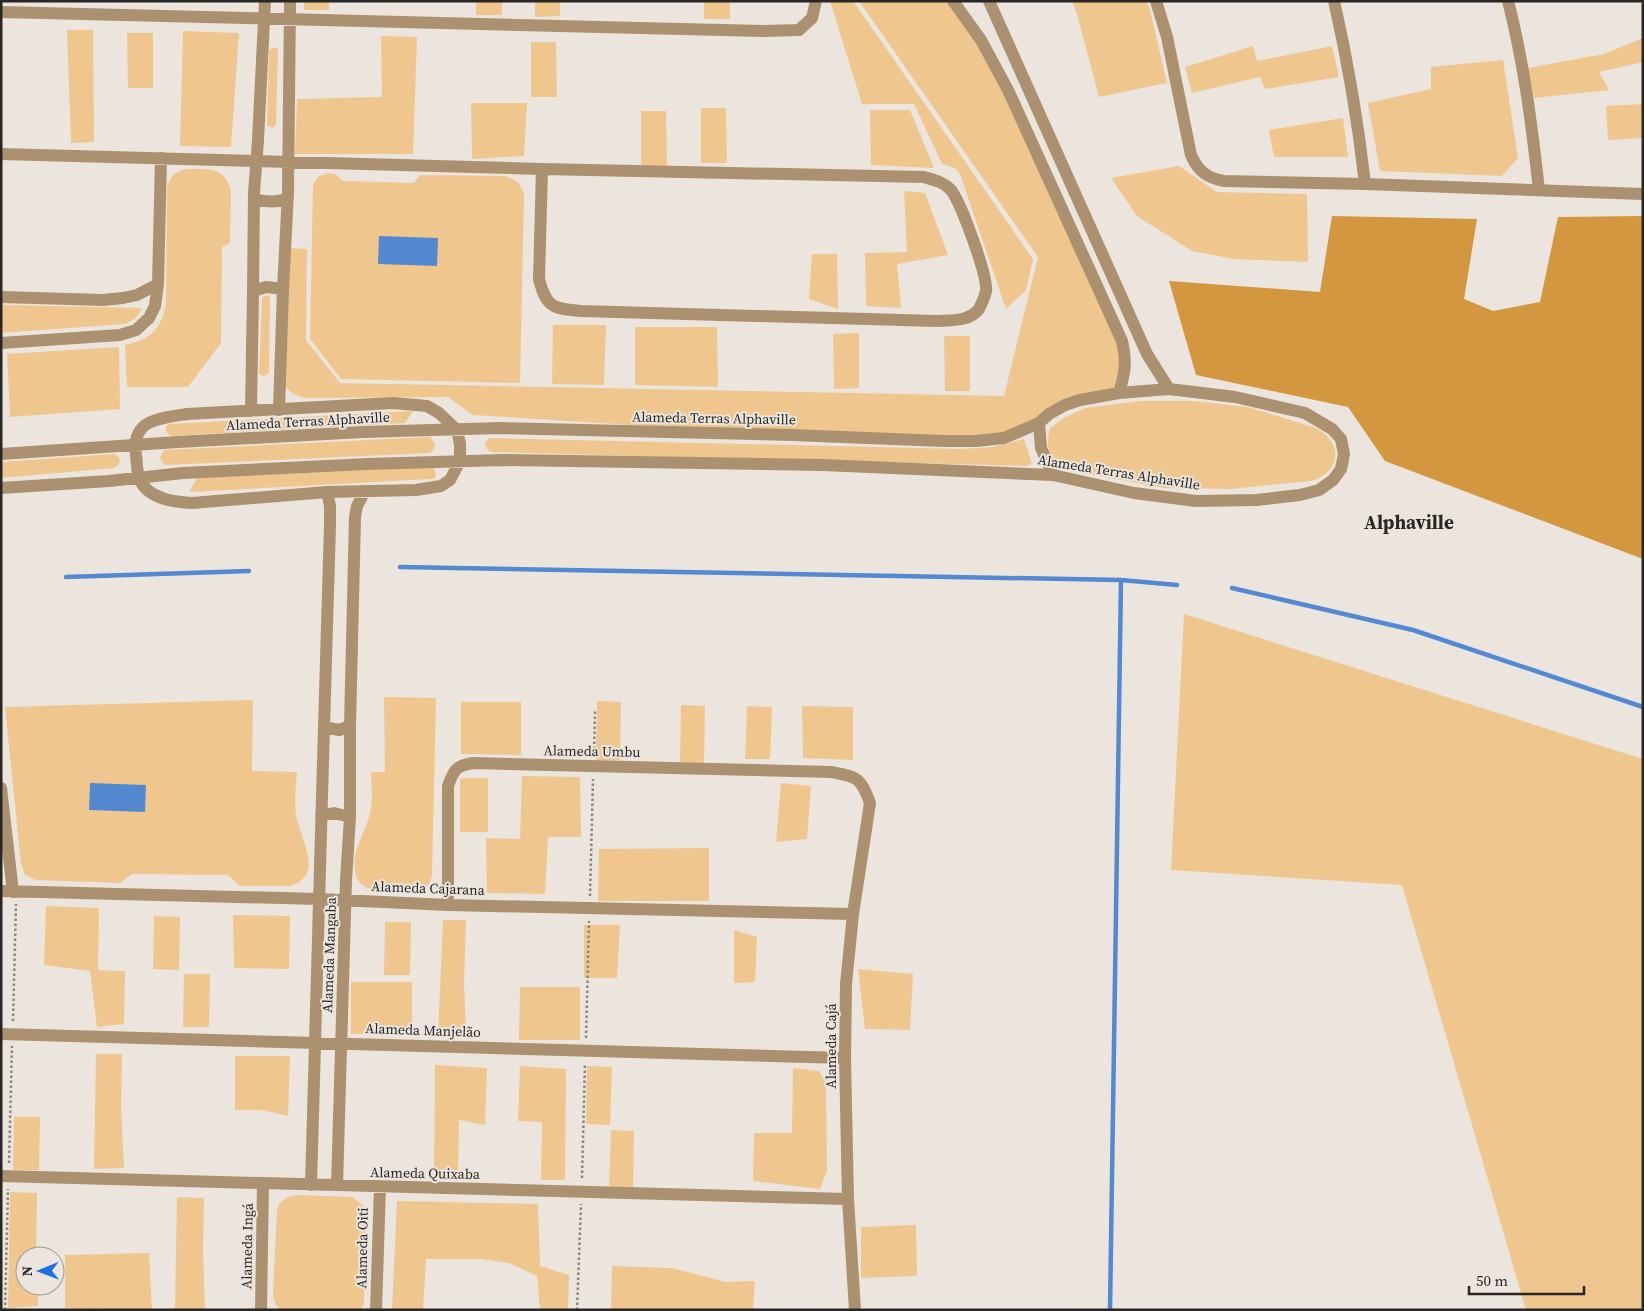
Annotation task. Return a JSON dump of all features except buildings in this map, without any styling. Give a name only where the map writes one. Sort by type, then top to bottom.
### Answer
[{"type":"street","points":[[251,411],[254,199],[265,1]]},
{"type":"street","points":[[279,410],[287,199],[290,1]]},
{"type":"street","points":[[1,12],[790,31],[799,30],[812,18],[816,1]]},
{"type":"street","points":[[953,1],[981,40],[1008,90],[1122,341],[1125,354],[1125,371],[1119,393]]},
{"type":"street","points":[[990,1],[1148,354],[1169,389]]},
{"type":"street","points":[[1156,1],[1166,37],[1191,155],[1196,165],[1204,174],[1212,179],[1224,181],[1643,194]]},
{"type":"street","points":[[1334,1],[1351,84],[1365,184]]},
{"type":"street","points":[[1508,1],[1531,121],[1539,190]]},
{"type":"street","points":[[1,154],[542,169],[924,177],[939,181],[950,189],[959,203],[984,274],[986,291],[978,310],[964,319],[936,321],[560,309],[549,303],[543,294],[539,279],[542,169]]},
{"type":"street","points":[[1,343],[120,335],[136,330],[149,318],[155,306],[158,284],[161,158]]},
{"type":"street","points":[[254,199],[280,202],[287,199]]},
{"type":"street","points":[[1,297],[103,300],[137,295],[158,284]]},
{"type":"street","points":[[253,291],[266,287],[283,289]]},
{"type":"street","name":"Alameda Terras Alphaville","points":[[1,454],[363,432],[521,428],[967,441],[1004,438],[1038,423],[1065,405],[1080,400],[1119,393],[1169,389],[1235,397],[1305,413],[1332,428],[1341,439],[1344,454],[1341,469],[1333,480],[1319,490],[1300,495],[1256,500],[1196,501],[1134,493],[1053,474],[823,466],[460,461],[183,473],[109,481],[1,488]]},
{"type":"street","points":[[393,403],[427,406],[439,413],[457,430],[460,444],[460,461],[450,480],[441,486],[416,490],[327,492],[192,503],[158,496],[146,489],[139,478],[135,445],[137,435],[144,425],[157,420],[187,414],[279,410],[393,403]]},
{"type":"street","points":[[1038,423],[1042,448],[1053,474]]},
{"type":"street","name":"Alameda Mangaba","points":[[337,1185],[350,816],[350,726],[355,517],[357,506],[365,491]]},
{"type":"street","name":"Alameda Mangaba","points":[[311,1185],[330,525],[330,506],[327,492]]},
{"type":"street","points":[[324,728],[339,730],[350,726]]},
{"type":"street","name":"Alameda Umbu","points":[[448,905],[448,786],[453,772],[460,766],[473,763],[831,772],[851,776],[864,785]]},
{"type":"street","name":"Alameda Cajá","points":[[855,1310],[848,1199],[845,1058],[846,984],[853,914],[870,803],[864,785]]},
{"type":"street","points":[[1,788],[10,892]]},
{"type":"street","points":[[321,816],[334,813],[350,816]]},
{"type":"street","name":"Alameda Cajarana","points":[[10,892],[319,899],[448,905],[853,914]]},
{"type":"street","name":"Alameda Manjelão","points":[[7,1034],[845,1058]]},
{"type":"street","name":"Alameda Quixaba","points":[[5,1176],[848,1199]]},
{"type":"street","name":"Alameda Ingá","points":[[261,1310],[263,1184]]},
{"type":"street","name":"Alameda Oiti","points":[[376,1310],[380,1187]]},
{"type":"path","points":[[577,1310],[595,711]]},
{"type":"path","points":[[5,1310],[5,1176],[10,892]]},
{"type":"shaded area","points":[[304,1],[329,1],[329,10],[304,10]]},
{"type":"shaded area","points":[[476,1],[502,1],[502,15],[476,15]]},
{"type":"shaded area","points":[[535,1],[560,1],[560,16],[535,17]]},
{"type":"shaded area","points":[[704,1],[730,1],[730,19],[704,19]]},
{"type":"shaded area","points":[[830,1],[853,1],[1033,259],[1026,290],[1006,309],[960,174],[955,168],[942,164],[914,104],[862,104]]},
{"type":"shaded area","points":[[859,1],[953,1],[981,40],[1122,341],[1119,393],[1080,400],[1004,437],[792,435],[473,415],[448,397],[308,398],[296,395],[287,388],[283,381],[286,248],[307,249],[306,340],[340,383],[1004,396],[1038,257]]},
{"type":"shaded area","points":[[1072,1],[1146,1],[1150,10],[1167,83],[1099,97]]},
{"type":"shaded area","points":[[67,30],[93,30],[94,142],[71,143]]},
{"type":"shaded area","points":[[183,31],[239,33],[231,147],[180,146]]},
{"type":"shaded area","points":[[127,33],[153,33],[153,88],[128,88]]},
{"type":"shaded area","points":[[381,36],[417,37],[413,154],[295,154],[297,99],[382,97]]},
{"type":"shaded area","points":[[1643,38],[1643,62],[1599,72],[1609,90],[1534,98],[1528,68],[1604,54]]},
{"type":"shaded area","points":[[531,42],[556,42],[557,97],[531,97]]},
{"type":"shaded area","points":[[1253,46],[1257,61],[1332,46],[1339,77],[1265,89],[1260,77],[1192,93],[1185,67]]},
{"type":"shaded area","points":[[275,47],[278,49],[276,125],[272,128],[267,125],[269,50]]},
{"type":"shaded area","points":[[1503,60],[1518,158],[1502,176],[1380,171],[1368,103],[1431,89],[1431,67]]},
{"type":"shaded area","points":[[471,103],[527,103],[524,156],[472,159]]},
{"type":"shaded area","points":[[1643,104],[1643,138],[1608,140],[1606,106]]},
{"type":"shaded area","points":[[701,108],[726,108],[727,163],[701,163]]},
{"type":"shaded area","points":[[870,110],[910,110],[934,168],[871,165]]},
{"type":"shaded area","points":[[641,111],[666,111],[667,166],[641,166]]},
{"type":"shaded area","points":[[1343,118],[1348,157],[1274,157],[1269,130]]},
{"type":"shaded area","points":[[1179,166],[1217,192],[1307,194],[1308,262],[1234,259],[1192,251],[1137,216],[1111,178]]},
{"type":"shaded area","points":[[187,169],[209,169],[220,173],[225,177],[231,192],[230,243],[222,247],[221,343],[188,387],[127,387],[125,345],[149,336],[159,325],[162,318],[166,301],[167,189],[173,175]]},
{"type":"shaded area","points":[[329,173],[335,174],[343,181],[414,183],[420,175],[506,176],[518,182],[524,194],[520,383],[341,379],[310,339],[313,185],[319,176]]},
{"type":"shaded area","points":[[904,191],[925,193],[948,255],[897,264],[901,308],[866,306],[865,253],[907,252]]},
{"type":"shaded area","points":[[1332,216],[1477,219],[1464,299],[1493,311],[1540,302],[1558,217],[1643,216],[1643,559],[1385,461],[1348,407],[1196,375],[1169,281],[1320,292]]},
{"type":"shaded area","points":[[812,254],[837,254],[838,309],[809,299]]},
{"type":"shaded area","points":[[266,295],[270,297],[269,373],[264,376],[259,374],[262,298]]},
{"type":"shaded area","points":[[1,305],[142,308],[136,318],[125,324],[1,333]]},
{"type":"shaded area","points":[[553,325],[606,325],[604,385],[552,384]]},
{"type":"shaded area","points":[[635,327],[717,327],[718,387],[635,385]]},
{"type":"shaded area","points":[[859,333],[859,388],[834,389],[833,334]]},
{"type":"shaded area","points":[[944,336],[970,336],[970,391],[945,391]]},
{"type":"shaded area","points":[[119,347],[120,409],[10,417],[7,354]]},
{"type":"shaded area","points":[[1140,401],[1192,401],[1248,407],[1316,428],[1325,434],[1335,449],[1333,464],[1321,477],[1311,481],[1230,489],[1164,488],[1056,466],[1048,448],[1050,428],[1064,418],[1085,408]]},
{"type":"shaded area","points":[[413,411],[405,423],[170,436],[166,431],[166,427],[169,424]]},
{"type":"shaded area","points":[[430,437],[435,444],[434,449],[430,453],[166,465],[160,457],[164,450]]},
{"type":"shaded area","points":[[490,438],[960,449],[993,447],[1024,439],[1032,463],[1027,466],[491,452],[485,445],[486,441]]},
{"type":"shaded area","points":[[115,454],[119,457],[120,461],[114,468],[1,478],[1,462]]},
{"type":"shaded area","points":[[433,467],[436,474],[435,478],[431,479],[189,492],[197,478]]},
{"type":"shaded area","points":[[1184,614],[1643,759],[1643,1310],[1526,1310],[1402,885],[1171,870]]},
{"type":"shaded area","points":[[384,697],[436,698],[432,875],[428,886],[418,891],[368,888],[359,881],[355,869],[357,851],[371,807],[371,772],[385,772]]},
{"type":"shaded area","points":[[253,700],[252,771],[297,772],[296,815],[309,865],[307,874],[301,881],[290,886],[240,886],[228,875],[132,874],[120,883],[36,880],[25,875],[21,864],[5,707]]},
{"type":"shaded area","points":[[597,701],[621,702],[620,760],[596,760]]},
{"type":"shaded area","points":[[461,702],[521,702],[521,755],[461,754]]},
{"type":"shaded area","points":[[681,705],[705,706],[704,764],[680,763]]},
{"type":"shaded area","points":[[747,706],[772,707],[770,759],[745,759]]},
{"type":"shaded area","points":[[802,706],[853,707],[853,760],[803,758]]},
{"type":"shaded area","points":[[522,776],[580,777],[581,837],[548,837],[545,894],[487,893],[486,838],[520,839]]},
{"type":"shaded area","points":[[460,778],[488,778],[488,832],[460,832]]},
{"type":"shaded area","points":[[781,783],[811,786],[807,839],[776,842]]},
{"type":"shaded area","points":[[709,848],[709,901],[598,901],[599,849]]},
{"type":"shaded area","points":[[46,906],[99,908],[98,970],[125,971],[124,1024],[97,1027],[90,971],[44,965]]},
{"type":"shaded area","points":[[233,915],[290,916],[289,969],[234,968]]},
{"type":"shaded area","points":[[154,916],[180,917],[179,970],[153,969]]},
{"type":"shaded area","points":[[443,920],[466,920],[464,983],[466,1031],[438,1036]]},
{"type":"shaded area","points":[[385,922],[411,922],[410,975],[384,975]]},
{"type":"shaded area","points":[[584,925],[620,925],[617,978],[584,978]]},
{"type":"shaded area","points":[[734,930],[757,937],[755,982],[734,983]]},
{"type":"shaded area","points":[[858,969],[913,974],[910,1030],[865,1029]]},
{"type":"shaded area","points":[[184,974],[210,974],[209,1027],[183,1027]]},
{"type":"shaded area","points":[[351,982],[412,982],[412,1034],[351,1034]]},
{"type":"shaded area","points":[[520,987],[580,987],[580,1040],[519,1040]]},
{"type":"shaded area","points":[[96,1054],[122,1054],[121,1107],[124,1168],[94,1169]]},
{"type":"shaded area","points":[[235,1056],[290,1056],[288,1116],[262,1110],[235,1110]]},
{"type":"shaded area","points":[[435,1065],[487,1068],[485,1125],[459,1120],[458,1178],[434,1178]]},
{"type":"shaded area","points":[[520,1066],[566,1069],[565,1180],[541,1180],[542,1122],[518,1121]]},
{"type":"shaded area","points":[[587,1066],[612,1067],[610,1125],[586,1124]]},
{"type":"shaded area","points":[[793,1068],[819,1071],[826,1083],[827,1171],[820,1189],[753,1181],[754,1133],[792,1133]]},
{"type":"shaded area","points":[[14,1117],[40,1117],[39,1170],[13,1170]]},
{"type":"shaded area","points":[[611,1130],[634,1131],[633,1189],[609,1189]]},
{"type":"shaded area","points":[[10,1192],[37,1193],[36,1246],[15,1246],[15,1296],[38,1296],[38,1306],[8,1308]]},
{"type":"shaded area","points":[[297,1195],[353,1197],[362,1205],[366,1217],[364,1304],[361,1310],[280,1310],[276,1305],[273,1294],[277,1210],[284,1199]]},
{"type":"shaded area","points":[[177,1197],[204,1198],[205,1310],[175,1310]]},
{"type":"shaded area","points":[[397,1201],[538,1204],[540,1266],[569,1275],[568,1310],[540,1310],[537,1276],[509,1263],[482,1259],[426,1259],[423,1310],[392,1310]]},
{"type":"shaded area","points":[[916,1225],[917,1276],[861,1278],[861,1227]]},
{"type":"shaded area","points":[[149,1253],[152,1310],[65,1308],[65,1255]]},
{"type":"shaded area","points":[[612,1266],[672,1268],[726,1282],[755,1281],[753,1310],[611,1310]]},
{"type":"water","points":[[379,236],[438,238],[437,266],[378,264]]},
{"type":"water","points":[[90,783],[146,785],[145,812],[89,810]]},
{"type":"waterway","points":[[400,567],[1121,580],[1177,585]]},
{"type":"waterway","points":[[66,577],[249,571]]},
{"type":"waterway","points":[[1110,1310],[1121,580]]},
{"type":"waterway","points":[[1232,588],[1413,630],[1643,707]]},
{"type":"district","name":"Alphaville","points":[[1409,522]]}]
